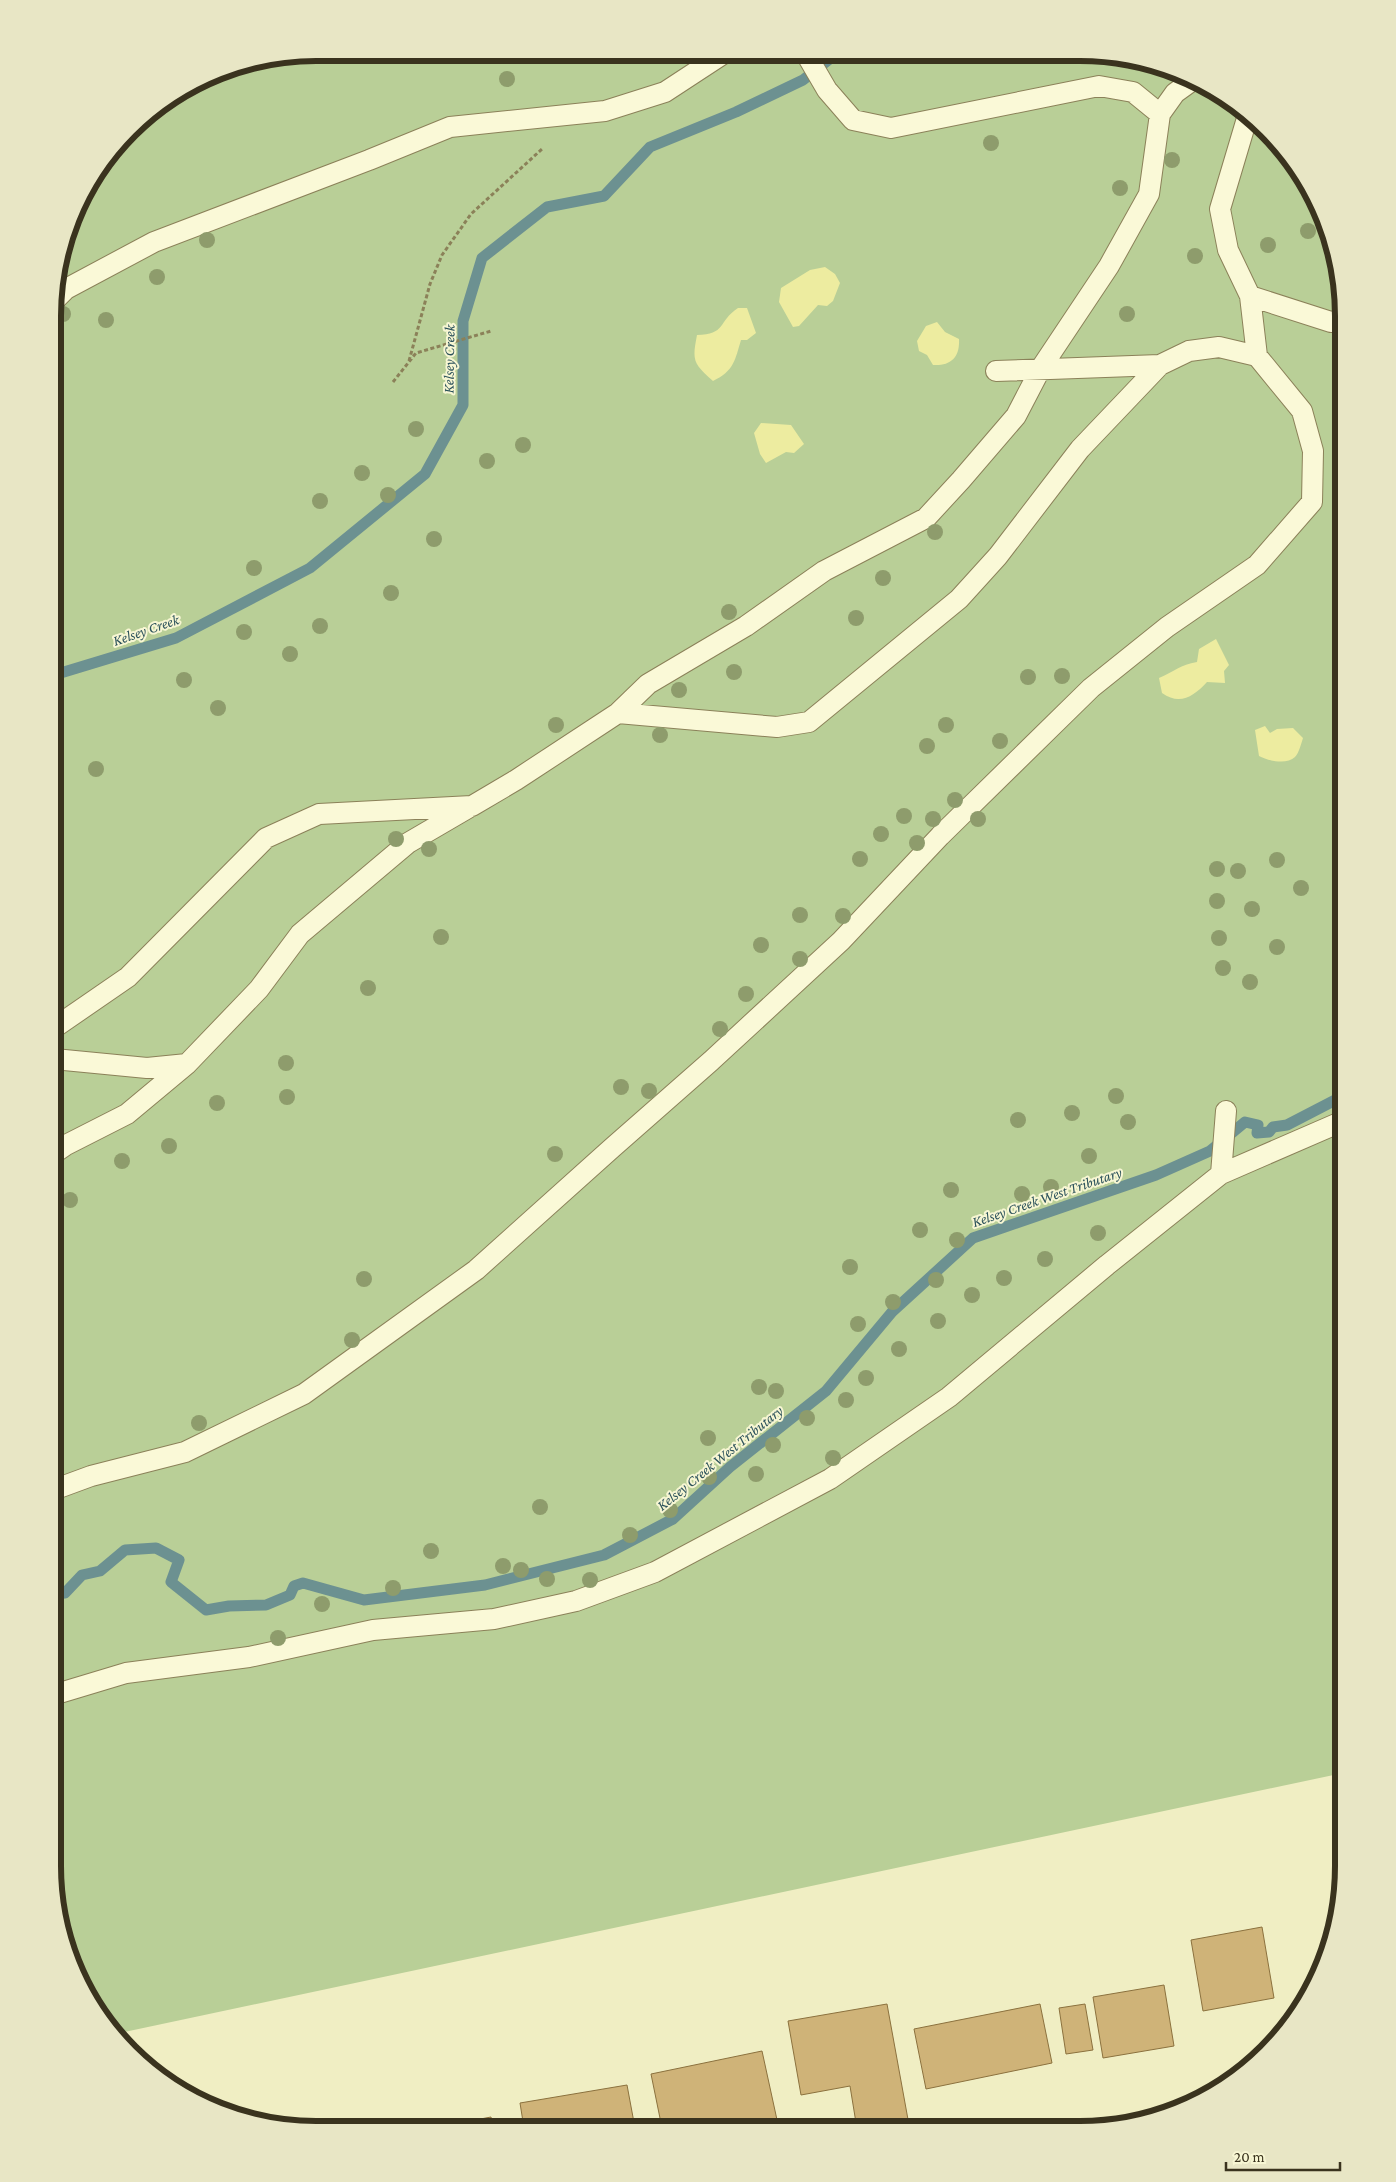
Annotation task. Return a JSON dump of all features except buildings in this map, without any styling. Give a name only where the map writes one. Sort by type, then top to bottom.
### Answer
[{"type":"lane","points":[[62,293],[154,242],[450,127],[604,111],[665,92],[712,61]]},
{"type":"lane","points":[[810,61],[827,90],[853,120],[891,128],[1099,86],[1133,92],[1160,114]]},
{"type":"lane","points":[[61,1149],[127,1114],[187,1064],[259,990],[300,934],[408,844],[516,780],[618,713],[648,684],[746,626],[824,571],[926,518],[1016,416],[1042,368],[1109,266],[1149,194],[1160,114],[1175,93],[1186,85]]},
{"type":"lane","points":[[61,1487],[91,1476],[185,1452],[304,1394],[476,1270],[711,1062],[841,941],[940,836],[1091,688],[1167,626],[1257,565],[1312,502],[1313,451],[1302,410],[1257,356],[1250,296],[1228,250],[1220,209],[1246,122]]},
{"type":"lane","points":[[1250,296],[1335,323]]},
{"type":"lane","points":[[618,713],[777,727],[809,722],[959,599],[998,556],[1080,449],[1160,365],[1189,351],[1219,347],[1257,356]]},
{"type":"lane","points":[[996,371],[1160,365]]},
{"type":"lane","points":[[61,1023],[128,977],[266,838],[319,814],[472,806]]},
{"type":"lane","points":[[61,1060],[146,1068],[187,1064]]},
{"type":"lane","points":[[1221,1174],[1226,1111]]},
{"type":"lane","points":[[61,1693],[126,1673],[249,1657],[373,1630],[494,1619],[576,1601],[655,1572],[830,1479],[949,1397],[1107,1264],[1221,1174],[1335,1124]]},
{"type":"path","points":[[393,382],[402,373],[409,360],[430,284],[442,255],[471,214],[544,148]]},
{"type":"path","points":[[409,360],[416,353],[491,331]]},
{"type":"green space","points":[[316,61],[1080,61],[1113,63],[1146,70],[1178,81],[1222,104],[1248,124],[1272,148],[1292,174],[1315,218],[1326,250],[1333,283],[1335,316],[1335,1775],[123,2032],[104,2008],[81,1964],[70,1932],[63,1899],[61,1866],[61,316],[63,283],[70,250],[81,218],[95,189],[124,148],[148,124],[174,104],[218,81],[250,70],[283,63]]},
{"type":"sand","points":[[825,267],[835,274],[840,283],[833,301],[827,306],[818,305],[799,326],[793,327],[779,302],[781,288],[810,270]]},
{"type":"sand","points":[[738,308],[747,308],[756,333],[747,340],[741,340],[730,369],[713,381],[701,370],[696,361],[697,335],[713,333]]},
{"type":"sand","points":[[937,322],[945,332],[959,339],[959,345],[953,359],[945,364],[933,365],[927,355],[919,351],[917,341],[926,326]]},
{"type":"sand","points":[[761,423],[791,425],[804,444],[794,453],[786,452],[766,463],[760,454],[754,433]]},
{"type":"sand","points":[[1216,639],[1229,665],[1224,671],[1225,683],[1207,682],[1192,695],[1181,699],[1175,699],[1162,693],[1159,678],[1197,662],[1199,649]]},
{"type":"sand","points":[[1265,726],[1270,733],[1277,729],[1293,728],[1303,738],[1295,757],[1282,762],[1272,761],[1259,756],[1255,730]]},
{"type":"waterway","name":"Kelsey Creek","points":[[61,673],[176,638],[310,568],[425,474],[463,405],[463,321],[482,258],[547,207],[604,196],[650,147],[736,112],[803,80],[827,61]]},
{"type":"waterway","name":"Kelsey Creek West Tributary","points":[[61,1593],[65,1593],[82,1575],[100,1571],[125,1550],[156,1548],[179,1560],[171,1582],[206,1610],[229,1606],[266,1605],[290,1595],[294,1586],[303,1583],[364,1600],[485,1585],[604,1555],[673,1519],[730,1467],[826,1391],[892,1312],[973,1238],[1156,1175],[1210,1151],[1245,1122],[1258,1125],[1257,1133],[1269,1132],[1273,1127],[1287,1125],[1335,1100]]}]
